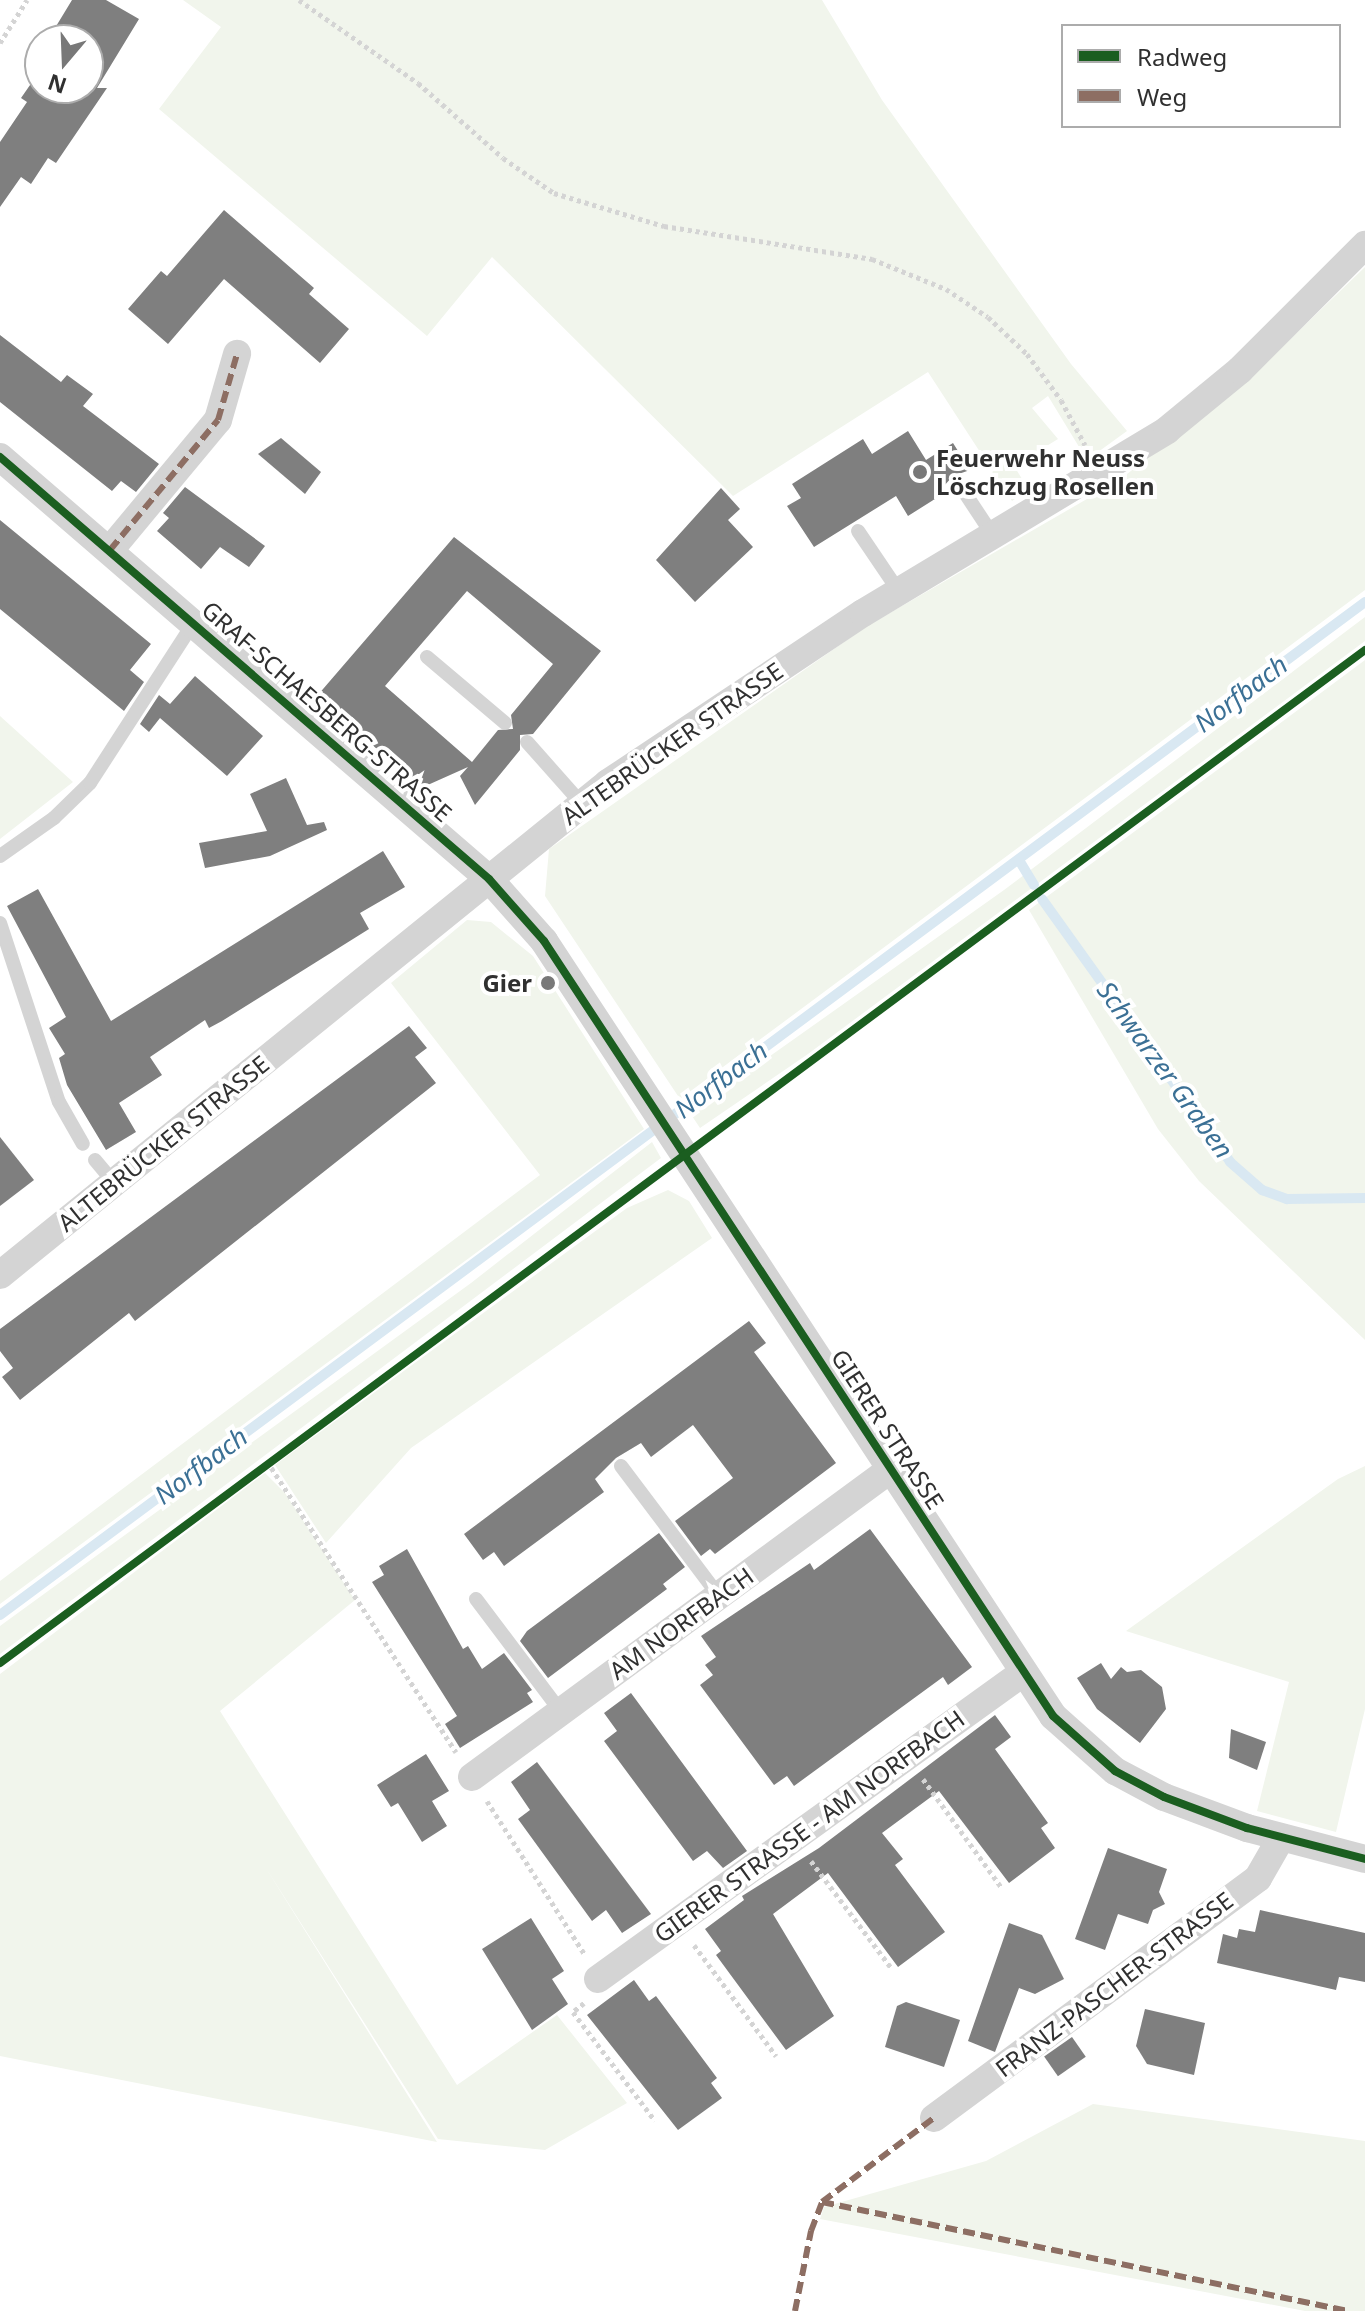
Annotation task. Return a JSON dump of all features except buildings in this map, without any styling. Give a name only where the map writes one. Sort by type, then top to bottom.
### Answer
[{"type":"street","name":"ALTEBRÜCKER STRASSE","points":[[0,1275],[582,804],[784,663],[995,538],[1167,430],[1240,370],[1365,245]]},
{"type":"street","points":[[110,550],[218,420],[237,354]]},
{"type":"street","name":"GRAF-SCHAESBERG-STRASSE","points":[[0,457],[489,879]]},
{"type":"street","name":"GIERER STRASSE","points":[[489,879],[551,951],[680,1144],[1021,1674],[1063,1727],[1115,1771],[1192,1808],[1281,1838],[1365,1859]]},
{"type":"street","name":"AM NORFBACH","points":[[472,1777],[891,1469]]},
{"type":"street","name":"GIERER STRASSE - AM NORFBACH","points":[[598,1979],[1021,1674]]},
{"type":"street","name":"FRANZ-PASCHER-STRASSE","points":[[934,2118],[1258,1878],[1281,1838]]},
{"type":"lane","points":[[959,484],[995,538]]},
{"type":"lane","points":[[858,531],[900,593]]},
{"type":"lane","points":[[0,856],[54,818],[90,783],[194,622]]},
{"type":"lane","points":[[427,657],[505,723]]},
{"type":"lane","points":[[527,742],[582,804]]},
{"type":"lane","points":[[0,923],[59,1102],[83,1144]]},
{"type":"lane","points":[[95,1160],[114,1183]]},
{"type":"lane","points":[[621,1466],[719,1596]]},
{"type":"lane","points":[[476,1599],[561,1712]]},
{"type":"path","points":[[0,43],[27,0]]},
{"type":"path","points":[[299,0],[418,83],[503,158],[554,193],[605,213],[664,226],[861,256],[934,283],[988,317],[1027,354],[1077,430]]},
{"type":"path","points":[[267,1461],[472,1777],[598,1979],[598,1991],[573,2012],[655,2121]]},
{"type":"path","points":[[907,1755],[1002,1888]]},
{"type":"path","points":[[793,1838],[892,1969]]},
{"type":"path","points":[[677,1922],[776,2056]]},
{"type":"shaded area","points":[[183,0],[822,0],[882,100],[1071,364],[1127,431],[1087,460],[1048,396],[1032,408],[1058,439],[1014,466],[1029,490],[1012,501],[1003,487],[995,491],[987,478],[993,472],[928,372],[733,496],[492,257],[427,336],[159,109],[221,27]]},
{"type":"shaded area","points":[[1365,267],[1365,590],[680,1099],[545,896],[549,849],[864,628],[1118,481],[1247,381]]},
{"type":"shaded area","points":[[1365,617],[1365,641],[808,1054],[700,1128],[690,1113],[1004,890]]},
{"type":"shaded area","points":[[1365,660],[1365,1340],[1199,1181],[1158,1129],[1029,910]]},
{"type":"shaded area","points":[[0,716],[73,782],[0,839]]},
{"type":"shaded area","points":[[467,920],[491,922],[533,956],[644,1129],[0,1604],[0,1581],[540,1175],[391,983]]},
{"type":"shaded area","points":[[652,1142],[661,1158],[0,1654],[0,1626],[471,1283]]},
{"type":"shaded area","points":[[668,1190],[689,1201],[712,1238],[411,1448],[326,1543],[275,1465],[627,1208]]},
{"type":"shaded area","points":[[1365,1466],[1365,1709],[1336,1832],[1257,1811],[1289,1682],[1126,1631],[1338,1479]]},
{"type":"shaded area","points":[[265,1473],[285,1493],[355,1600],[220,1711],[457,2085],[557,2015],[627,2103],[545,2150],[438,2139],[264,1865],[437,2142],[0,2056],[0,1674]]},
{"type":"shaded area","points":[[1093,2104],[1365,2141],[1365,2311],[1305,2311],[820,2219],[824,2207],[986,2161]]},
{"type":"waterway","name":"Norfbach","points":[[0,1615],[1365,602]]},
{"type":"waterway","name":"Schwarzer Graben","points":[[1019,860],[1034,885]]},
{"type":"waterway","name":"Schwarzer Graben","points":[[1042,899],[1230,1162],[1262,1190],[1287,1199],[1365,1198]]},
{"type":"marked path","points":[[110,550],[218,420],[237,354]]},
{"type":"marked path","points":[[795,2311],[811,2231],[822,2202],[934,2118]]},
{"type":"marked path","points":[[822,2202],[1348,2311]]},
{"type":"cycle path","points":[[0,457],[489,879],[544,941],[1053,1716],[1115,1771],[1164,1797],[1247,1828],[1365,1859]]},
{"type":"cycle path","points":[[0,1663],[1365,650]]},
{"type":"place","name":"Feuerwehr Neuss Löschzug Rosellen","points":[[920,472]]},
{"type":"place","name":"Gier","points":[[548,983]]}]
